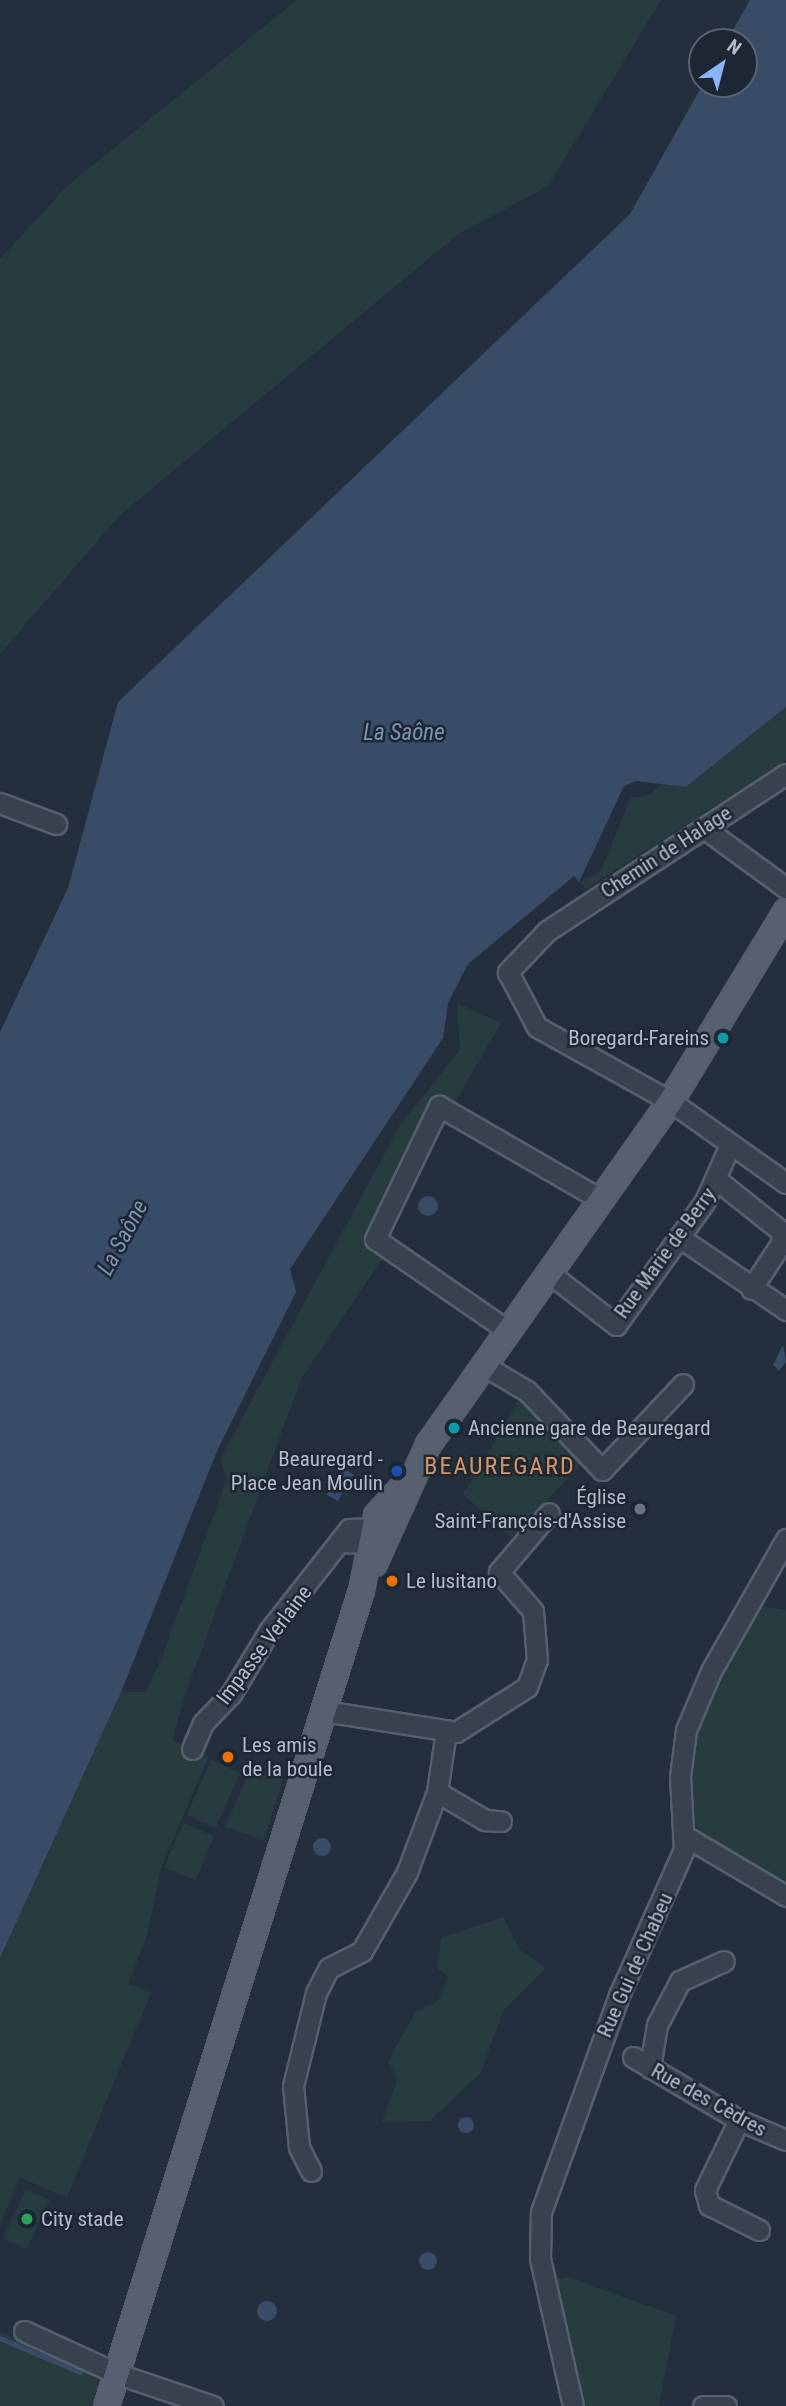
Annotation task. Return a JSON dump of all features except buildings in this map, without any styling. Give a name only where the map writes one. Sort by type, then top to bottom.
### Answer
[{"type":"main road","points":[[106,2406],[362,1590],[377,1536],[376,1515],[408,1479],[507,1330],[603,1200],[670,1101],[786,911]]},
{"type":"street","name":"Chemin de Halage","points":[[670,1101],[537,1027],[508,972],[547,931],[786,774]]},
{"type":"street","points":[[0,803],[56,824]]},
{"type":"street","points":[[704,828],[786,888]]},
{"type":"street","points":[[670,1101],[786,1183]]},
{"type":"street","points":[[507,1330],[375,1240],[439,1106],[603,1200]]},
{"type":"street","name":"Rue Marie de Berry","points":[[549,1273],[615,1325],[717,1180],[730,1145]]},
{"type":"street","points":[[717,1180],[781,1231],[782,1242],[751,1289]]},
{"type":"street","points":[[679,1237],[751,1289],[786,1310]]},
{"type":"street","points":[[483,1365],[532,1395],[602,1471],[683,1384]]},
{"type":"street","points":[[324,1711],[456,1732],[527,1687],[537,1660],[533,1611],[499,1572],[549,1513]]},
{"type":"street","name":"Impasse Verlaine","points":[[192,1749],[203,1723],[231,1694],[269,1631],[349,1529],[377,1536]]},
{"type":"street","name":"Rue Gui de Chabeu","points":[[573,2406],[540,2258],[541,2212],[620,1993],[683,1842],[686,1730],[711,1671],[786,1539]]},
{"type":"street","points":[[311,2171],[299,2147],[293,2086],[316,1993],[329,1968],[362,1951],[385,1916],[438,1792],[446,1731]]},
{"type":"street","points":[[438,1792],[485,1820],[501,1821]]},
{"type":"street","points":[[683,1842],[718,1857],[786,1896]]},
{"type":"street","points":[[650,2068],[657,2025],[680,1981],[724,1961]]},
{"type":"street","name":"Rue des Cèdres","points":[[633,2057],[739,2120],[786,2140]]},
{"type":"street","points":[[739,2120],[705,2190],[709,2205],[759,2230]]},
{"type":"street","points":[[24,2331],[118,2374],[213,2406]]},
{"type":"street","points":[[703,2406],[726,2406]]},
{"type":"green space","points":[[297,0],[661,0],[548,186],[457,235],[119,516],[0,654],[0,259],[66,187]]},
{"type":"green space","points":[[786,707],[786,760],[586,889],[579,882],[600,872],[631,798],[650,795],[661,784],[687,787]]},
{"type":"green space","points":[[457,1003],[501,1023],[375,1239],[385,1255],[301,1379],[186,1692],[172,1740],[209,1756],[161,1868],[147,1936],[128,1984],[151,1992],[67,2197],[20,2178],[0,2224],[0,1958],[121,1692],[146,1692],[163,1654],[227,1479],[220,1459],[400,1125],[460,1050]]},
{"type":"green space","points":[[520,1398],[582,1464],[511,1538],[463,1494]]},
{"type":"green space","points":[[760,1606],[786,1610],[786,1889],[707,1844],[695,1826],[690,1795],[696,1740],[715,1682]]},
{"type":"green space","points":[[211,1760],[240,1773],[216,1828],[187,1815]]},
{"type":"green space","points":[[251,1767],[283,1779],[264,1840],[225,1827]]},
{"type":"green space","points":[[183,1823],[214,1836],[196,1880],[164,1867]]},
{"type":"green space","points":[[503,1917],[520,1950],[546,1968],[503,2011],[480,2074],[430,2121],[382,2122],[398,2078],[388,2062],[415,2012],[438,2001],[449,1977],[437,1968],[441,1938]]},
{"type":"green space","name":"City stade","points":[[26,2189],[50,2200],[27,2249],[3,2238]]},
{"type":"green space","points":[[568,2277],[676,2316],[659,2406],[579,2406],[553,2280]]},
{"type":"green space","points":[[0,2332],[102,2377],[91,2406],[0,2406]]},
{"type":"water","name":"La Saône","points":[[750,0],[786,0],[786,707],[686,787],[636,781],[624,786],[579,882],[574,876],[468,964],[448,1003],[443,1038],[290,1269],[296,1292],[217,1451],[121,1692],[0,1958],[0,1032],[68,888],[118,702],[630,214],[695,98],[758,98],[758,28],[734,28]]},
{"type":"water","points":[[428,1196],[435,1199],[438,1206],[435,1213],[428,1216],[421,1213],[418,1206],[421,1199]]},
{"type":"water","points":[[783,1345],[786,1362],[779,1371],[773,1365]]},
{"type":"water","points":[[343,1468],[354,1475],[338,1501],[327,1494]]},
{"type":"water","points":[[322,1838],[328,1841],[331,1847],[328,1853],[322,1856],[316,1853],[313,1847],[316,1841]]},
{"type":"water","points":[[466,2117],[474,2125],[466,2133],[458,2125]]},
{"type":"water","points":[[428,2252],[434,2255],[437,2261],[434,2267],[428,2270],[422,2267],[419,2261],[422,2255]]},
{"type":"water","points":[[267,2301],[274,2304],[277,2311],[274,2318],[267,2321],[260,2318],[257,2311],[260,2304]]},
{"type":"waterway","points":[[0,2338],[80,2372]]},
{"type":"place","name":"Boregard-Fareins","points":[[723,1038]]},
{"type":"place","name":"Ancienne gare de Beauregard","points":[[454,1428]]},
{"type":"place","name":"Beauregard - Place Jean Moulin","points":[[397,1471]]},
{"type":"place","name":"Église Saint-François-d'Assise","points":[[640,1509]]},
{"type":"place","name":"Le lusitano","points":[[392,1581]]},
{"type":"place","name":"Les amis de la boule","points":[[228,1757]]},
{"type":"place","name":"City stade","points":[[27,2219]]},
{"type":"district","name":"BEAUREGARD","points":[[500,1467]]}]
